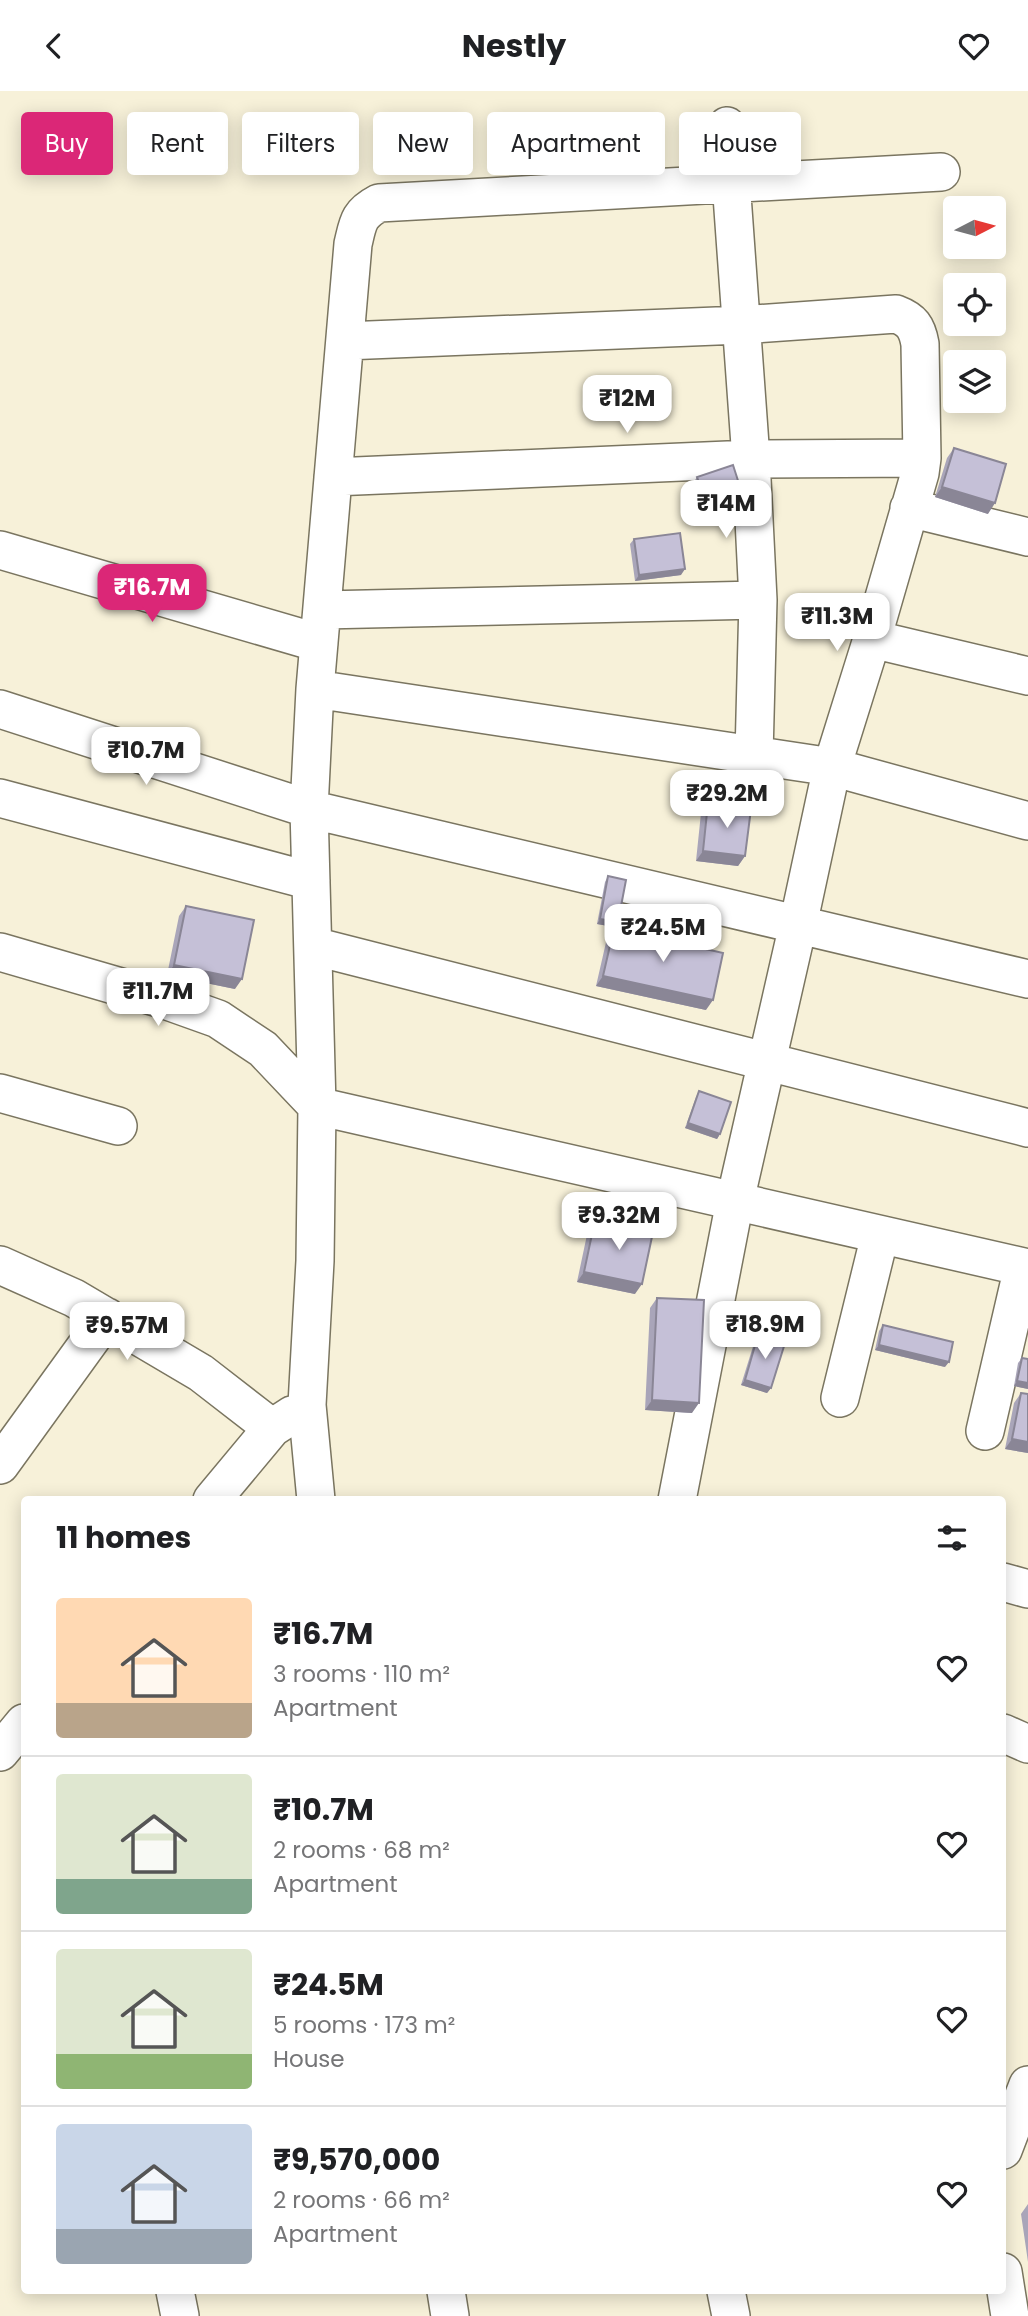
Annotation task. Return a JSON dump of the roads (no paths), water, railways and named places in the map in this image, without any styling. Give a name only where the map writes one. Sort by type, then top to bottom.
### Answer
[{"type":"street","points":[[316,1496],[307,1405],[315,1261],[317,1106],[309,809],[315,689],[333,477],[353,244],[359,221],[366,210],[379,204],[941,172]]},
{"type":"street","points":[[730,175],[751,459],[758,600],[754,755]]},
{"type":"street","points":[[345,341],[741,325],[897,314],[909,319],[917,329],[920,344],[920,473],[832,767],[735,1201],[678,1496]]},
{"type":"street","points":[[333,477],[751,459],[922,458]]},
{"type":"street","points":[[909,508],[1028,537]]},
{"type":"street","points":[[0,550],[321,626],[758,600]]},
{"type":"street","points":[[872,639],[1028,676]]},
{"type":"street","points":[[315,689],[832,767],[1028,821]]},
{"type":"street","points":[[0,709],[309,809],[1028,979]]},
{"type":"street","points":[[0,798],[311,881]]},
{"type":"street","points":[[313,946],[1028,1128]]},
{"type":"street","points":[[0,952],[162,999],[218,1019],[262,1049],[317,1106],[1026,1268],[985,1431]]},
{"type":"street","points":[[0,1093],[118,1126]]},
{"type":"street","points":[[840,1398],[880,1235]]},
{"type":"street","points":[[0,1265],[74,1298],[201,1373],[272,1428]]},
{"type":"street","points":[[0,1465],[107,1317]]},
{"type":"street","points":[[215,1496],[272,1428],[307,1405]]},
{"type":"street","points":[[1006,1583],[1028,1589]]},
{"type":"street","points":[[0,1752],[21,1727]]},
{"type":"street","points":[[1006,1734],[1028,1744]]},
{"type":"street","points":[[1006,2140],[1021,2089]]},
{"type":"street","points":[[1006,2291],[1010,2316]]},
{"type":"street","points":[[176,2294],[180,2316]]},
{"type":"street","points":[[446,2294],[450,2316]]},
{"type":"street","points":[[727,2294],[731,2316]]}]
